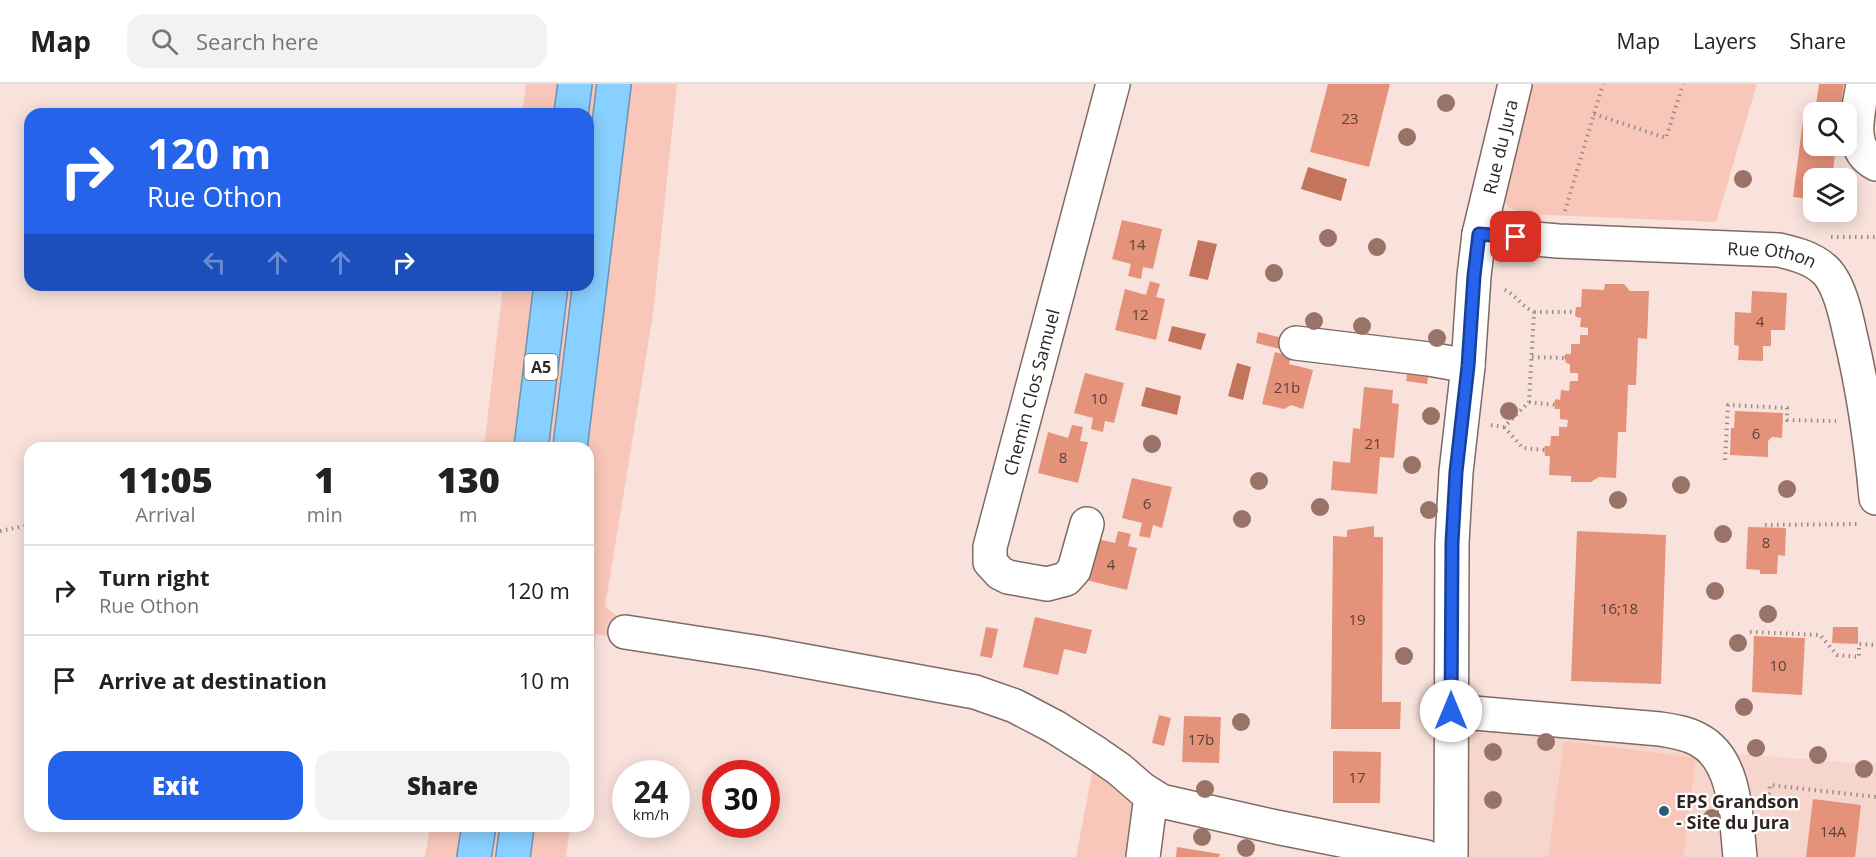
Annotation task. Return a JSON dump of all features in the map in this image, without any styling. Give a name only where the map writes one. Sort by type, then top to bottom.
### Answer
[{"type":"highway","points":[[572,108],[575,84]]},
{"type":"highway","name":"A5","points":[[594,249],[614,84]]},
{"type":"highway","name":"A5","points":[[532,442],[550,291]]},
{"type":"highway","name":"A5","points":[[571,442],[589,291]]},
{"type":"highway","points":[[474,857],[477,832]]},
{"type":"highway","points":[[513,857],[516,832]]},
{"type":"street","name":"Chemin Clos Samuel","points":[[1088,524],[1074,570],[1066,579],[1047,584],[1008,577],[1000,573],[990,562],[990,547],[1113,84]]},
{"type":"street","name":"Rue du Jura","points":[[1451,857],[1452,543],[1456,472],[1479,234],[1515,84]]},
{"type":"street","points":[[1863,84],[1856,127],[1857,140],[1868,160],[1876,164]]},
{"type":"street","name":"Rue Othon","points":[[1479,234],[1558,241],[1779,250],[1812,260],[1827,271],[1838,292],[1860,375],[1868,422],[1870,511]]},
{"type":"street","points":[[1296,343],[1430,359],[1468,366]]},
{"type":"street","points":[[625,632],[928,682],[994,697],[1032,714],[1069,736],[1119,769],[1151,796],[1161,801],[1426,857]]},
{"type":"street","points":[[1451,711],[1660,729],[1687,734],[1702,741],[1715,752],[1729,777],[1740,857]]},
{"type":"street","points":[[1143,857],[1151,796]]},
{"type":"path","points":[[1558,241],[1603,84]]},
{"type":"path","points":[[1594,114],[1666,138],[1683,84]]},
{"type":"path","points":[[1501,289],[1509,292],[1528,310],[1534,312],[1575,312]]},
{"type":"path","points":[[1504,427],[1529,402],[1534,312]]},
{"type":"path","points":[[1532,357],[1564,358]]},
{"type":"path","points":[[1529,402],[1554,405]]},
{"type":"path","points":[[1725,460],[1728,405],[1787,408],[1786,420],[1868,422]]},
{"type":"path","points":[[1482,423],[1504,427],[1522,448],[1544,450]]},
{"type":"path","points":[[1766,525],[1870,511]]},
{"type":"path","points":[[0,531],[24,526]]},
{"type":"path","points":[[1750,632],[1820,635],[1838,656],[1859,657],[1859,644],[1876,645]]},
{"type":"path","points":[[1766,816],[1770,785],[1876,797]]},
{"type":"shaded area","points":[[526,84],[677,84],[653,314],[605,607],[624,621],[620,638],[596,634],[594,648],[594,442],[485,442],[502,291],[594,291],[594,108],[523,108]]},
{"type":"shaded area","points":[[1532,84],[1757,84],[1716,222],[1523,214],[1508,207],[1502,197]]},
{"type":"shaded area","points":[[1308,167],[1347,179],[1341,201],[1301,189]]},
{"type":"shaded area","points":[[1198,240],[1217,244],[1208,280],[1189,276]]},
{"type":"shaded area","points":[[1172,326],[1206,334],[1201,350],[1168,341]]},
{"type":"shaded area","points":[[1237,363],[1251,367],[1243,400],[1228,396]]},
{"type":"shaded area","points":[[1146,387],[1181,396],[1177,415],[1141,406]]},
{"type":"shaded area","name":"EPS Grandson - Site du Jura","points":[[1470,712],[1715,752],[1876,765],[1876,857],[1451,857]]},
{"type":"shaded area","points":[[1564,741],[1696,758],[1683,857],[1548,857]]},
{"type":"shaded area","points":[[1096,753],[1142,789],[1143,857],[1076,857]]},
{"type":"shaded area","points":[[429,832],[569,832],[566,857],[425,857]]},
{"type":"building","points":[[1328,84],[1390,84],[1369,167],[1310,152]]},
{"type":"building","points":[[1819,84],[1844,84],[1841,102],[1816,102]]},
{"type":"building","points":[[1803,121],[1803,156],[1835,156],[1833,168],[1803,168],[1803,198],[1793,197]]},
{"type":"building","points":[[1122,220],[1162,229],[1153,269],[1143,267],[1141,279],[1128,276],[1131,264],[1112,259]]},
{"type":"building","points":[[1150,281],[1160,284],[1156,297],[1165,299],[1156,340],[1115,330],[1125,289],[1146,295]]},
{"type":"building","points":[[1605,284],[1624,284],[1630,291],[1649,291],[1647,339],[1638,338],[1636,385],[1628,385],[1626,432],[1618,432],[1616,478],[1599,477],[1591,482],[1571,482],[1571,476],[1549,475],[1550,456],[1545,456],[1544,448],[1550,446],[1551,436],[1559,436],[1559,427],[1567,427],[1568,420],[1560,419],[1560,409],[1555,409],[1554,402],[1556,399],[1560,400],[1561,390],[1569,391],[1570,381],[1578,381],[1578,373],[1570,373],[1570,364],[1566,363],[1564,356],[1571,354],[1571,344],[1580,344],[1580,335],[1588,335],[1588,328],[1580,327],[1581,318],[1575,315],[1576,307],[1581,307],[1582,289],[1604,290]]},
{"type":"building","points":[[1752,291],[1787,293],[1785,330],[1771,330],[1771,346],[1763,346],[1763,361],[1738,360],[1739,346],[1734,345],[1735,312],[1751,313]]},
{"type":"building","points":[[1258,332],[1283,338],[1280,349],[1256,343]]},
{"type":"building","points":[[1275,352],[1291,356],[1289,364],[1313,370],[1303,409],[1291,405],[1284,409],[1262,404]]},
{"type":"building","points":[[1408,368],[1429,371],[1427,384],[1406,381]]},
{"type":"building","points":[[1085,373],[1124,383],[1114,423],[1105,421],[1103,432],[1091,429],[1093,418],[1074,413]]},
{"type":"building","points":[[1364,387],[1393,390],[1392,403],[1399,404],[1394,458],[1380,457],[1377,494],[1331,490],[1333,461],[1350,463],[1353,428],[1360,429]]},
{"type":"building","points":[[1735,411],[1783,413],[1782,438],[1772,437],[1768,441],[1768,457],[1730,455],[1731,428],[1734,428]]},
{"type":"building","points":[[1072,425],[1083,427],[1080,441],[1088,442],[1078,483],[1038,473],[1048,432],[1068,438]]},
{"type":"building","points":[[1132,478],[1172,487],[1162,528],[1153,525],[1150,538],[1139,536],[1142,523],[1122,518]]},
{"type":"building","points":[[1374,526],[1374,537],[1383,537],[1382,702],[1401,702],[1400,729],[1331,729],[1333,536],[1347,537],[1347,530]]},
{"type":"building","points":[[1748,527],[1786,528],[1785,556],[1778,555],[1777,574],[1760,574],[1760,570],[1746,569]]},
{"type":"building","points":[[1118,531],[1131,534],[1128,546],[1137,548],[1127,590],[1086,580],[1097,539],[1115,543]]},
{"type":"building","points":[[1577,531],[1666,535],[1661,684],[1571,681]]},
{"type":"building","points":[[1035,617],[1092,630],[1086,654],[1064,649],[1058,675],[1023,667]]},
{"type":"building","points":[[986,627],[998,629],[992,658],[980,656]]},
{"type":"building","points":[[1833,627],[1858,627],[1858,644],[1832,643]]},
{"type":"building","points":[[1754,636],[1805,638],[1802,695],[1752,692]]},
{"type":"building","points":[[1159,715],[1171,718],[1164,746],[1152,743]]},
{"type":"building","points":[[1184,716],[1221,717],[1219,763],[1182,762]]},
{"type":"building","points":[[1333,751],[1381,752],[1380,803],[1333,803]]},
{"type":"building","points":[[1813,799],[1861,805],[1855,857],[1806,857]]},
{"type":"building","points":[[1177,847],[1220,854],[1219,857],[1176,857]]},
{"type":"place","name":"EPS Grandson - Site du Jura","points":[[1664,811]]},
{"type":"route","points":[[1451,711],[1452,543],[1456,472],[1479,234],[1516,237]]}]
